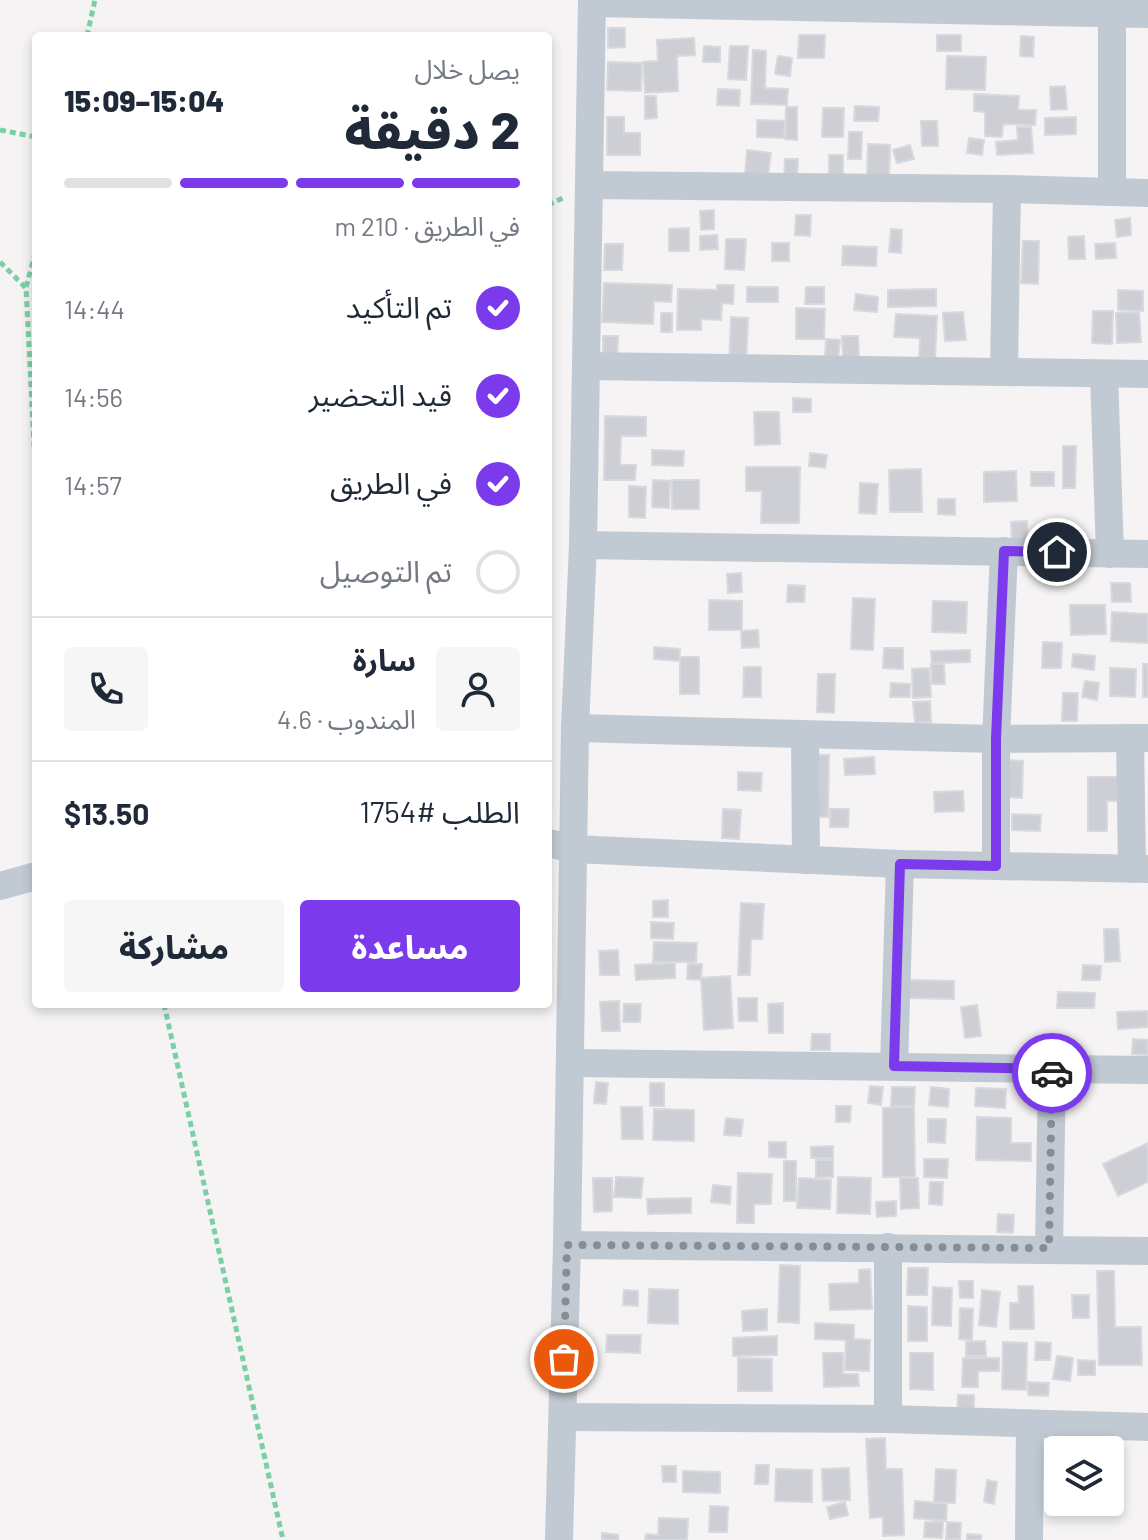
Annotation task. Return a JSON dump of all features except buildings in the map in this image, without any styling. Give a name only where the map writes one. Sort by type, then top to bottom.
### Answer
[{"type":"street","points":[[559,1540],[570,1063],[561,846],[575,728],[583,545],[592,2],[1002,5],[1148,14]]},
{"type":"street","points":[[1112,13],[1112,192]]},
{"type":"street","points":[[589,185],[1148,193]]},
{"type":"street","points":[[1004,370],[1007,189]]},
{"type":"street","points":[[586,366],[1148,374]]},
{"type":"street","points":[[1104,374],[1110,554]]},
{"type":"street","points":[[583,545],[1148,554]]},
{"type":"street","points":[[996,866],[996,739],[1004,551]]},
{"type":"street","points":[[561,846],[900,864],[1140,869],[1139,738],[996,739],[575,728]]},
{"type":"street","points":[[805,735],[806,860]]},
{"type":"street","points":[[894,1066],[900,864]]},
{"type":"street","points":[[0,886],[32,877]]},
{"type":"street","points":[[570,1063],[1148,1070]]},
{"type":"street","points":[[1049,1248],[1052,1069]]},
{"type":"street","points":[[567,1245],[1148,1251]]},
{"type":"street","points":[[888,1247],[888,1419]]},
{"type":"street","points":[[563,1417],[888,1419],[1148,1427]]},
{"type":"street","points":[[1029,1540],[1030,1424]]},
{"type":"path","points":[[88,32],[95,0]]},
{"type":"path","points":[[0,130],[32,136]]},
{"type":"path","points":[[0,262],[26,288]]},
{"type":"path","points":[[32,265],[26,288],[32,406]]},
{"type":"path","points":[[165,1008],[283,1540]]},
{"type":"way so far","points":[[564,1359],[567,1245],[1049,1248],[1052,1073]]},
{"type":"route","points":[[1052,1073],[1052,1069],[894,1066],[900,864],[996,866],[996,739],[1004,551],[1057,552]]}]
